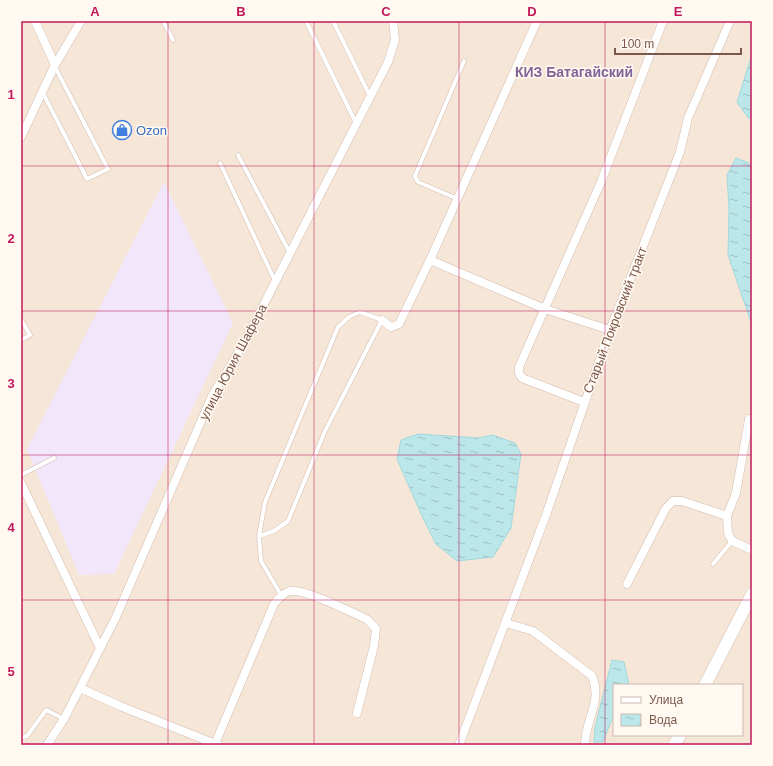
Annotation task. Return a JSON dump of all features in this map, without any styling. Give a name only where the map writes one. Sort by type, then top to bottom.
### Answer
[{"type":"main road","points":[[706,684],[752,594]]},
{"type":"main road","points":[[674,745],[679,736]]},
{"type":"street","points":[[35,21],[55,66]]},
{"type":"street","points":[[21,137],[23,124],[43,93],[55,66],[81,21]]},
{"type":"street","name":"улица Юрия Шафера","points":[[47,745],[64,719],[116,617],[212,396],[243,345],[388,62],[395,40],[393,21]]},
{"type":"street","points":[[382,320],[391,327],[399,324],[458,200],[537,21]]},
{"type":"street","points":[[584,402],[522,378],[519,373],[519,367],[601,182],[663,21]]},
{"type":"street","name":"Старый Покровский тракт","points":[[459,745],[546,515],[610,330],[680,152],[688,118],[730,21]]},
{"type":"street","points":[[430,260],[545,309],[610,330]]},
{"type":"street","points":[[749,419],[736,493],[727,516],[728,533],[732,541],[752,550]]},
{"type":"street","points":[[21,483],[100,648]]},
{"type":"street","points":[[627,584],[666,508],[673,501],[682,501],[727,516]]},
{"type":"street","points":[[80,688],[120,706],[216,744],[274,604],[281,595],[292,590],[302,592],[360,616],[373,624],[376,635],[357,713]]},
{"type":"street","points":[[506,623],[532,631],[592,676],[596,686],[596,698],[585,745]]},
{"type":"lane","points":[[163,21],[173,40]]},
{"type":"lane","points":[[306,21],[356,123]]},
{"type":"lane","points":[[333,21],[370,96]]},
{"type":"lane","points":[[458,200],[418,182],[415,176],[464,61]]},
{"type":"lane","points":[[43,93],[87,179],[108,169],[55,66]]},
{"type":"lane","points":[[238,154],[290,253]]},
{"type":"lane","points":[[220,163],[276,281]]},
{"type":"lane","points":[[259,536],[274,531],[288,521],[325,431],[382,320],[360,312],[349,317],[338,327],[265,502],[259,536],[261,561],[281,595]]},
{"type":"lane","points":[[21,319],[30,335],[21,340]]},
{"type":"lane","points":[[21,475],[54,458]]},
{"type":"lane","points":[[713,564],[732,541]]},
{"type":"lane","points":[[21,738],[27,736],[46,710],[64,719]]},
{"type":"shaded area","points":[[21,21],[752,21],[752,745],[21,745]]},
{"type":"shaded area","points":[[164,182],[233,323],[114,574],[79,575],[27,449]]},
{"type":"water","points":[[752,54],[752,116],[749,119],[737,102]]},
{"type":"water","points":[[736,158],[749,163],[752,171],[752,325],[728,255],[729,208],[727,175]]},
{"type":"water","points":[[418,434],[479,438],[492,435],[515,443],[521,454],[511,528],[493,557],[457,561],[436,544],[397,459],[401,440]]},
{"type":"water","points":[[612,660],[624,662],[629,684],[613,684],[613,717],[603,742],[594,742],[595,727]]},
{"type":"place","name":"Ozon","points":[[122,130]]},
{"type":"district","name":"КИЗ Батагайский","points":[[574,72]]}]
